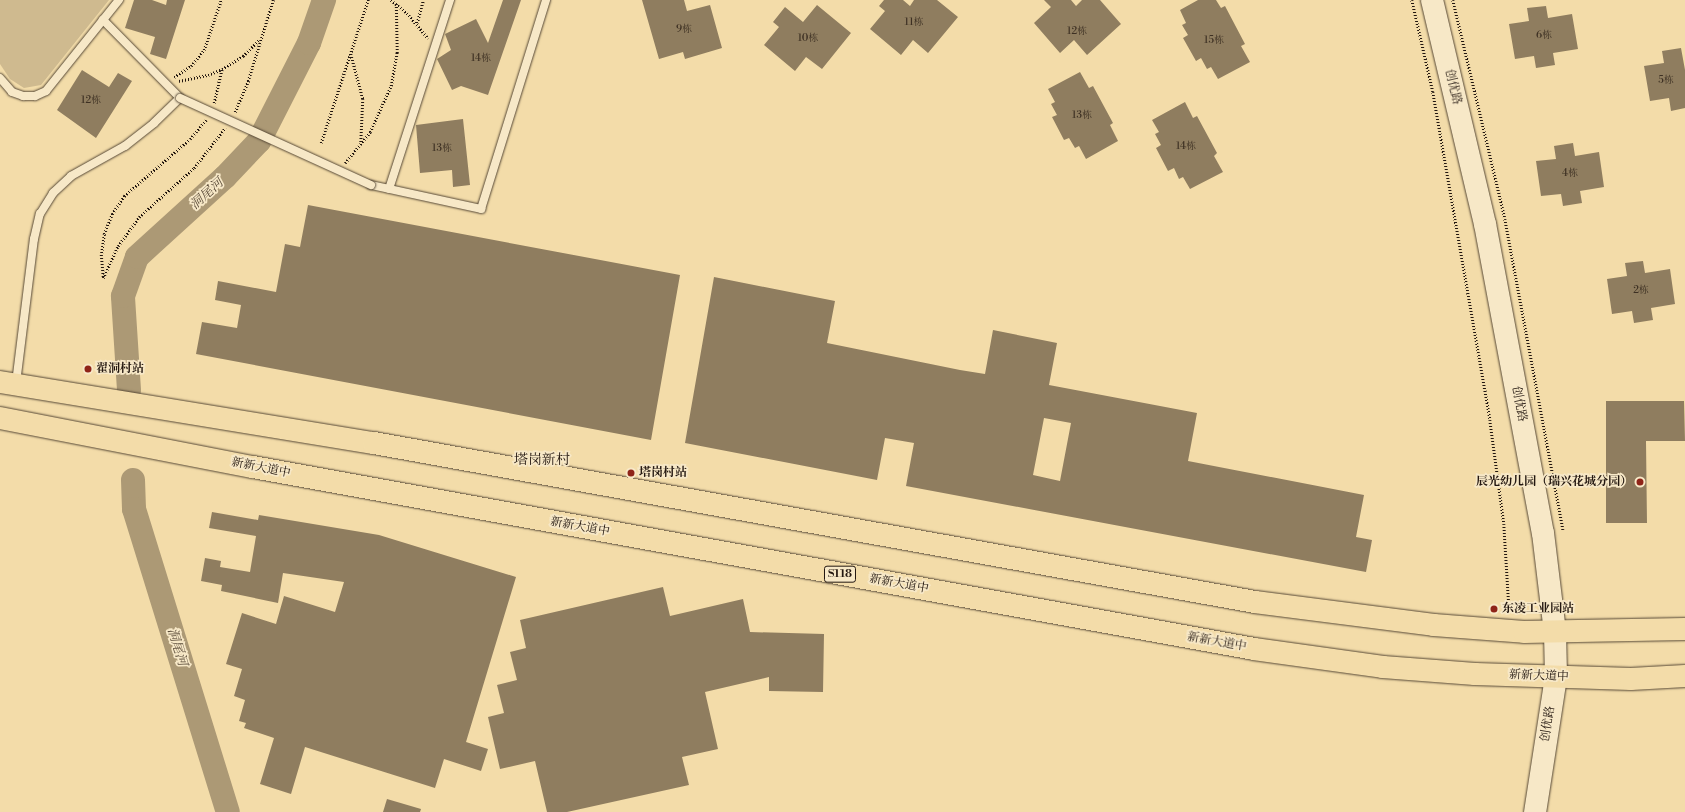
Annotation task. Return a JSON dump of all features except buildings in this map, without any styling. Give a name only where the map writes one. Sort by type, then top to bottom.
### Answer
[{"type":"main road","points":[[8,383],[374,443],[1255,602],[1434,625],[1555,632],[1685,629]]},
{"type":"main road","name":"新新大道中","points":[[0,418],[254,467],[1254,649],[1383,666],[1556,677],[1685,676]]},
{"type":"street","name":"创优路","points":[[1432,0],[1485,224],[1543,533],[1555,632],[1556,677],[1535,812]]},
{"type":"lane","points":[[0,78],[12,92],[23,96],[35,96],[46,91],[119,0]]},
{"type":"lane","points":[[389,189],[450,0]]},
{"type":"lane","points":[[103,20],[180,98],[371,185],[481,209],[546,0]]},
{"type":"lane","points":[[8,383],[34,239],[40,214],[53,193],[72,176],[125,146],[154,123],[180,98]]},
{"type":"path","points":[[164,82],[187,69],[204,50],[221,0]]},
{"type":"path","points":[[231,119],[248,81],[273,0]]},
{"type":"path","points":[[322,143],[368,0]]},
{"type":"path","points":[[391,0],[417,24],[435,48]]},
{"type":"path","points":[[417,24],[423,0]]},
{"type":"path","points":[[1412,0],[1433,92],[1490,420],[1504,524],[1509,605]]},
{"type":"path","points":[[337,170],[360,146],[385,102],[395,70],[398,37],[396,3]]},
{"type":"path","points":[[164,82],[194,79],[222,69],[243,56],[261,38]]},
{"type":"path","points":[[351,54],[363,99],[360,146]]},
{"type":"path","points":[[212,107],[222,69]]},
{"type":"path","points":[[209,113],[190,139],[124,196],[112,214],[104,234],[101,256],[103,278],[118,246],[139,217],[194,168],[228,124]]},
{"type":"shaded area","points":[[0,0],[109,0],[41,85],[24,88],[10,79],[0,64]]},
{"type":"waterway","name":"洞尾河","points":[[129,390],[123,296],[137,257],[225,177],[259,141],[309,43],[324,0]]},
{"type":"waterway","name":"洞尾河","points":[[133,480],[134,509],[228,812]]},
{"type":"place","name":"翟洞村站","points":[[88,369]]},
{"type":"place","name":"塔岗村站","points":[[631,473]]},
{"type":"place","name":"辰光幼儿园（瑞兴花城分园）","points":[[1640,482]]},
{"type":"place","name":"东凌工业园站","points":[[1494,609]]},
{"type":"district","name":"塔岗新村","points":[[542,460]]}]
